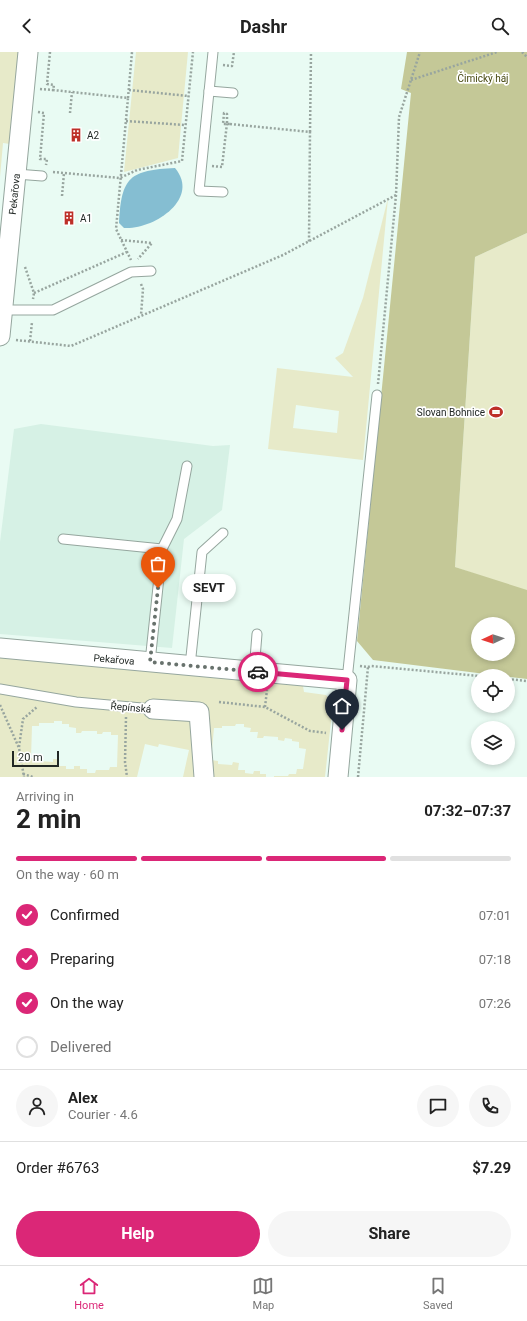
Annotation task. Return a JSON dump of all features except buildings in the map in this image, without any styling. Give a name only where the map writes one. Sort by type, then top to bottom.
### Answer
[{"type":"street","name":"Pekařova","points":[[7,338],[2,307],[6,214],[16,174],[28,52]]},
{"type":"street","name":"Pekařova","points":[[0,648],[347,680]]},
{"type":"street","points":[[338,777],[347,680]]},
{"type":"street","name":"Řepínská","points":[[153,709],[199,712],[204,777]]},
{"type":"lane","points":[[213,52],[199,191],[223,192]]},
{"type":"lane","points":[[209,91],[233,93]]},
{"type":"lane","points":[[16,174],[42,176]]},
{"type":"lane","points":[[2,307],[53,310],[136,271],[151,271]]},
{"type":"lane","points":[[347,680],[377,395]]},
{"type":"lane","points":[[150,662],[162,549],[178,519],[187,466]]},
{"type":"lane","points":[[190,666],[202,552],[223,533]]},
{"type":"lane","points":[[63,539],[162,549]]},
{"type":"lane","points":[[254,671],[257,634]]},
{"type":"lane","name":"Řepínská","points":[[0,689],[76,702],[153,709]]},
{"type":"path","points":[[50,52],[48,84],[54,85],[53,90]]},
{"type":"path","points":[[121,240],[152,243],[133,265],[121,240],[116,229],[132,52]]},
{"type":"path","points":[[37,112],[44,113],[40,159],[47,159],[45,165],[46,171],[120,178],[137,170],[182,161],[193,52]]},
{"type":"path","points":[[309,242],[311,52]]},
{"type":"path","points":[[377,395],[396,195],[399,117],[420,52]]},
{"type":"path","points":[[411,80],[497,52]]},
{"type":"path","points":[[522,52],[527,57]]},
{"type":"path","points":[[40,89],[128,98]]},
{"type":"path","points":[[129,90],[188,96]]},
{"type":"path","points":[[70,113],[72,92]]},
{"type":"path","points":[[202,164],[222,167],[227,123],[228,114],[224,113],[223,124],[230,124],[310,132]]},
{"type":"path","points":[[126,121],[185,125]]},
{"type":"path","points":[[62,196],[64,173]]},
{"type":"path","points":[[7,338],[71,346],[309,242],[396,195]]},
{"type":"path","points":[[34,293],[127,252]]},
{"type":"path","points":[[26,262],[25,270],[34,293],[30,341]]},
{"type":"path","points":[[136,271],[143,289],[141,315]]},
{"type":"path","points":[[358,777],[368,667],[371,666],[471,675]]},
{"type":"path","points":[[515,680],[527,681]]},
{"type":"path","points":[[265,707],[267,688]]},
{"type":"path","points":[[19,748],[23,720],[48,697]]},
{"type":"path","points":[[219,702],[265,707],[310,731],[332,733]]},
{"type":"path","points":[[0,705],[19,748],[24,775],[33,777]]},
{"type":"path","points":[[127,707],[124,762],[127,777]]},
{"type":"shaded area","points":[[0,52],[19,52],[10,144],[3,143],[0,177]]},
{"type":"shaded area","points":[[136,52],[188,52],[178,158],[124,172]]},
{"type":"shaded area","points":[[388,198],[363,460],[268,449],[277,368],[353,377],[335,358],[343,353],[363,298]],"holes":[[[296,405],[339,411],[337,433],[293,428]]]},
{"type":"shaded area","name":"Slovan Bohnice","points":[[527,233],[527,592],[455,567],[475,257]]},
{"type":"shaded area","points":[[41,424],[213,446],[230,445],[222,510],[184,539],[172,648],[0,634],[0,542],[14,429]]},
{"type":"shaded area","points":[[0,657],[303,686],[304,692],[326,695],[333,703],[325,777],[274,777],[296,774],[297,769],[303,769],[306,749],[299,748],[299,742],[292,741],[292,739],[285,738],[284,741],[278,740],[278,737],[264,736],[263,738],[257,738],[258,732],[250,732],[251,728],[244,727],[244,724],[236,724],[235,726],[222,726],[222,728],[214,728],[211,760],[218,761],[218,764],[232,765],[233,762],[239,763],[238,770],[245,770],[245,773],[253,774],[254,771],[260,771],[260,774],[266,774],[266,777],[183,777],[189,750],[159,744],[158,747],[145,744],[137,777],[0,777]],"holes":[[[54,721],[62,721],[62,724],[69,724],[69,727],[76,728],[76,733],[81,733],[82,731],[97,731],[97,734],[111,732],[111,735],[118,735],[117,767],[110,767],[109,770],[96,770],[95,773],[87,773],[87,769],[80,769],[80,766],[74,766],[74,769],[66,769],[66,766],[59,766],[59,759],[53,759],[53,762],[38,761],[38,758],[31,758],[32,726],[39,726],[39,723],[54,723]]]},
{"type":"green space","name":"Čimický háj","points":[[407,52],[527,52],[527,233],[475,257],[455,567],[527,590],[527,679],[515,678],[515,669],[471,669],[471,672],[373,660],[357,641],[411,93],[401,89]]},
{"type":"water","points":[[175,168],[181,180],[182,191],[178,201],[160,218],[148,224],[124,228],[119,223],[120,208],[122,195],[131,179],[138,174],[148,171]]},
{"type":"way so far","points":[[158,588],[150,662],[258,672]]},
{"type":"place","name":"A2","points":[[76,135]]},
{"type":"place","name":"A1","points":[[69,218]]},
{"type":"place","name":"Slovan Bohnice","points":[[496,412]]},
{"type":"place","name":"SEVT","points":[[158,588]]},
{"type":"route","points":[[258,672],[347,680],[342,730]]}]
